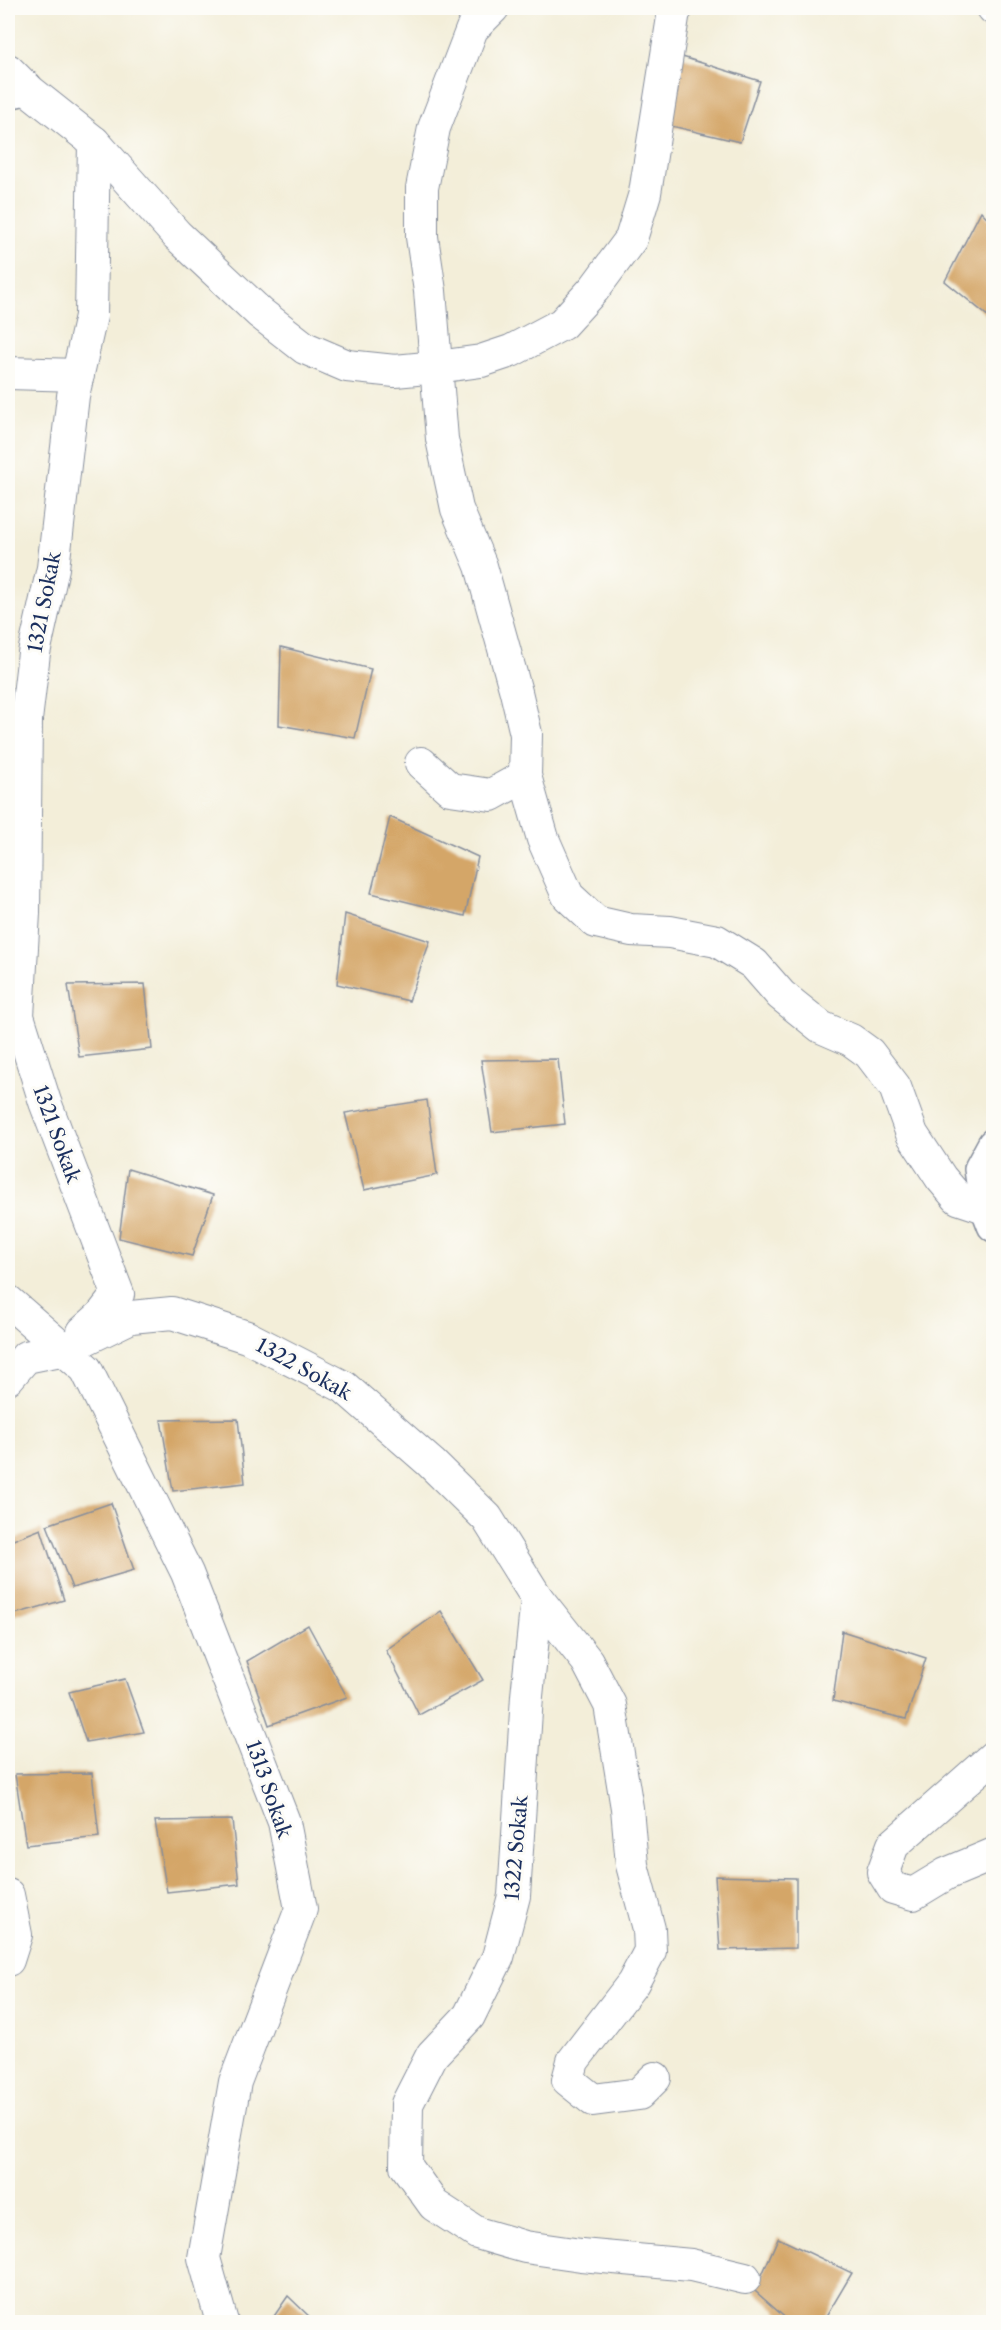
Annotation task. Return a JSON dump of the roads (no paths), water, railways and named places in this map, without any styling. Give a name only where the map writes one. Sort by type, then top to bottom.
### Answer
[{"type":"street","points":[[494,8],[472,29],[434,128],[422,188],[422,237],[437,367],[442,440],[457,509],[481,566],[516,692],[526,734],[525,776],[543,839],[568,896],[596,922],[631,930],[670,932],[717,941],[754,964],[781,995],[821,1027],[851,1040],[869,1053],[895,1088],[912,1134],[941,1178],[958,1198],[991,1216]]},
{"type":"street","points":[[14,83],[94,142],[177,235],[260,313],[305,348],[347,366],[395,370],[437,367],[482,361],[512,351],[562,324],[594,289],[631,239],[645,193],[672,9]]},
{"type":"street","name":"1321 Sokak","points":[[65,1349],[101,1316],[118,1293],[45,1102],[18,1016],[24,914],[26,720],[34,653],[54,568],[64,459],[78,375],[92,316],[94,142]]},
{"type":"street","points":[[8,374],[78,375]]},
{"type":"street","points":[[421,763],[450,789],[491,795],[525,776]]},
{"type":"street","points":[[991,1216],[981,1169],[993,1145]]},
{"type":"street","name":"1313 Sokak","points":[[8,1301],[86,1369],[187,1573],[284,1822],[301,1909],[235,2082],[204,2258],[222,2322]]},
{"type":"street","name":"1322 Sokak","points":[[65,1349],[132,1317],[172,1313],[247,1337],[344,1387],[431,1463],[487,1518],[537,1598],[587,1661],[610,1705],[627,1808],[632,1865],[649,1929],[650,1951],[633,1983],[573,2061],[568,2080],[592,2100],[639,2094],[655,2078]]},
{"type":"street","points":[[8,1378],[26,1358],[65,1349]]},
{"type":"street","name":"1322 Sokak","points":[[537,1598],[527,1696],[514,1896],[498,1957],[469,2016],[432,2055],[407,2104],[406,2166],[434,2205],[477,2233],[525,2247],[580,2255],[691,2265],[745,2278]]},
{"type":"street","points":[[993,1755],[893,1845],[883,1872],[893,1888],[913,1894],[946,1874],[993,1854]]},
{"type":"street","points":[[8,1895],[16,1935],[8,1960]]}]
